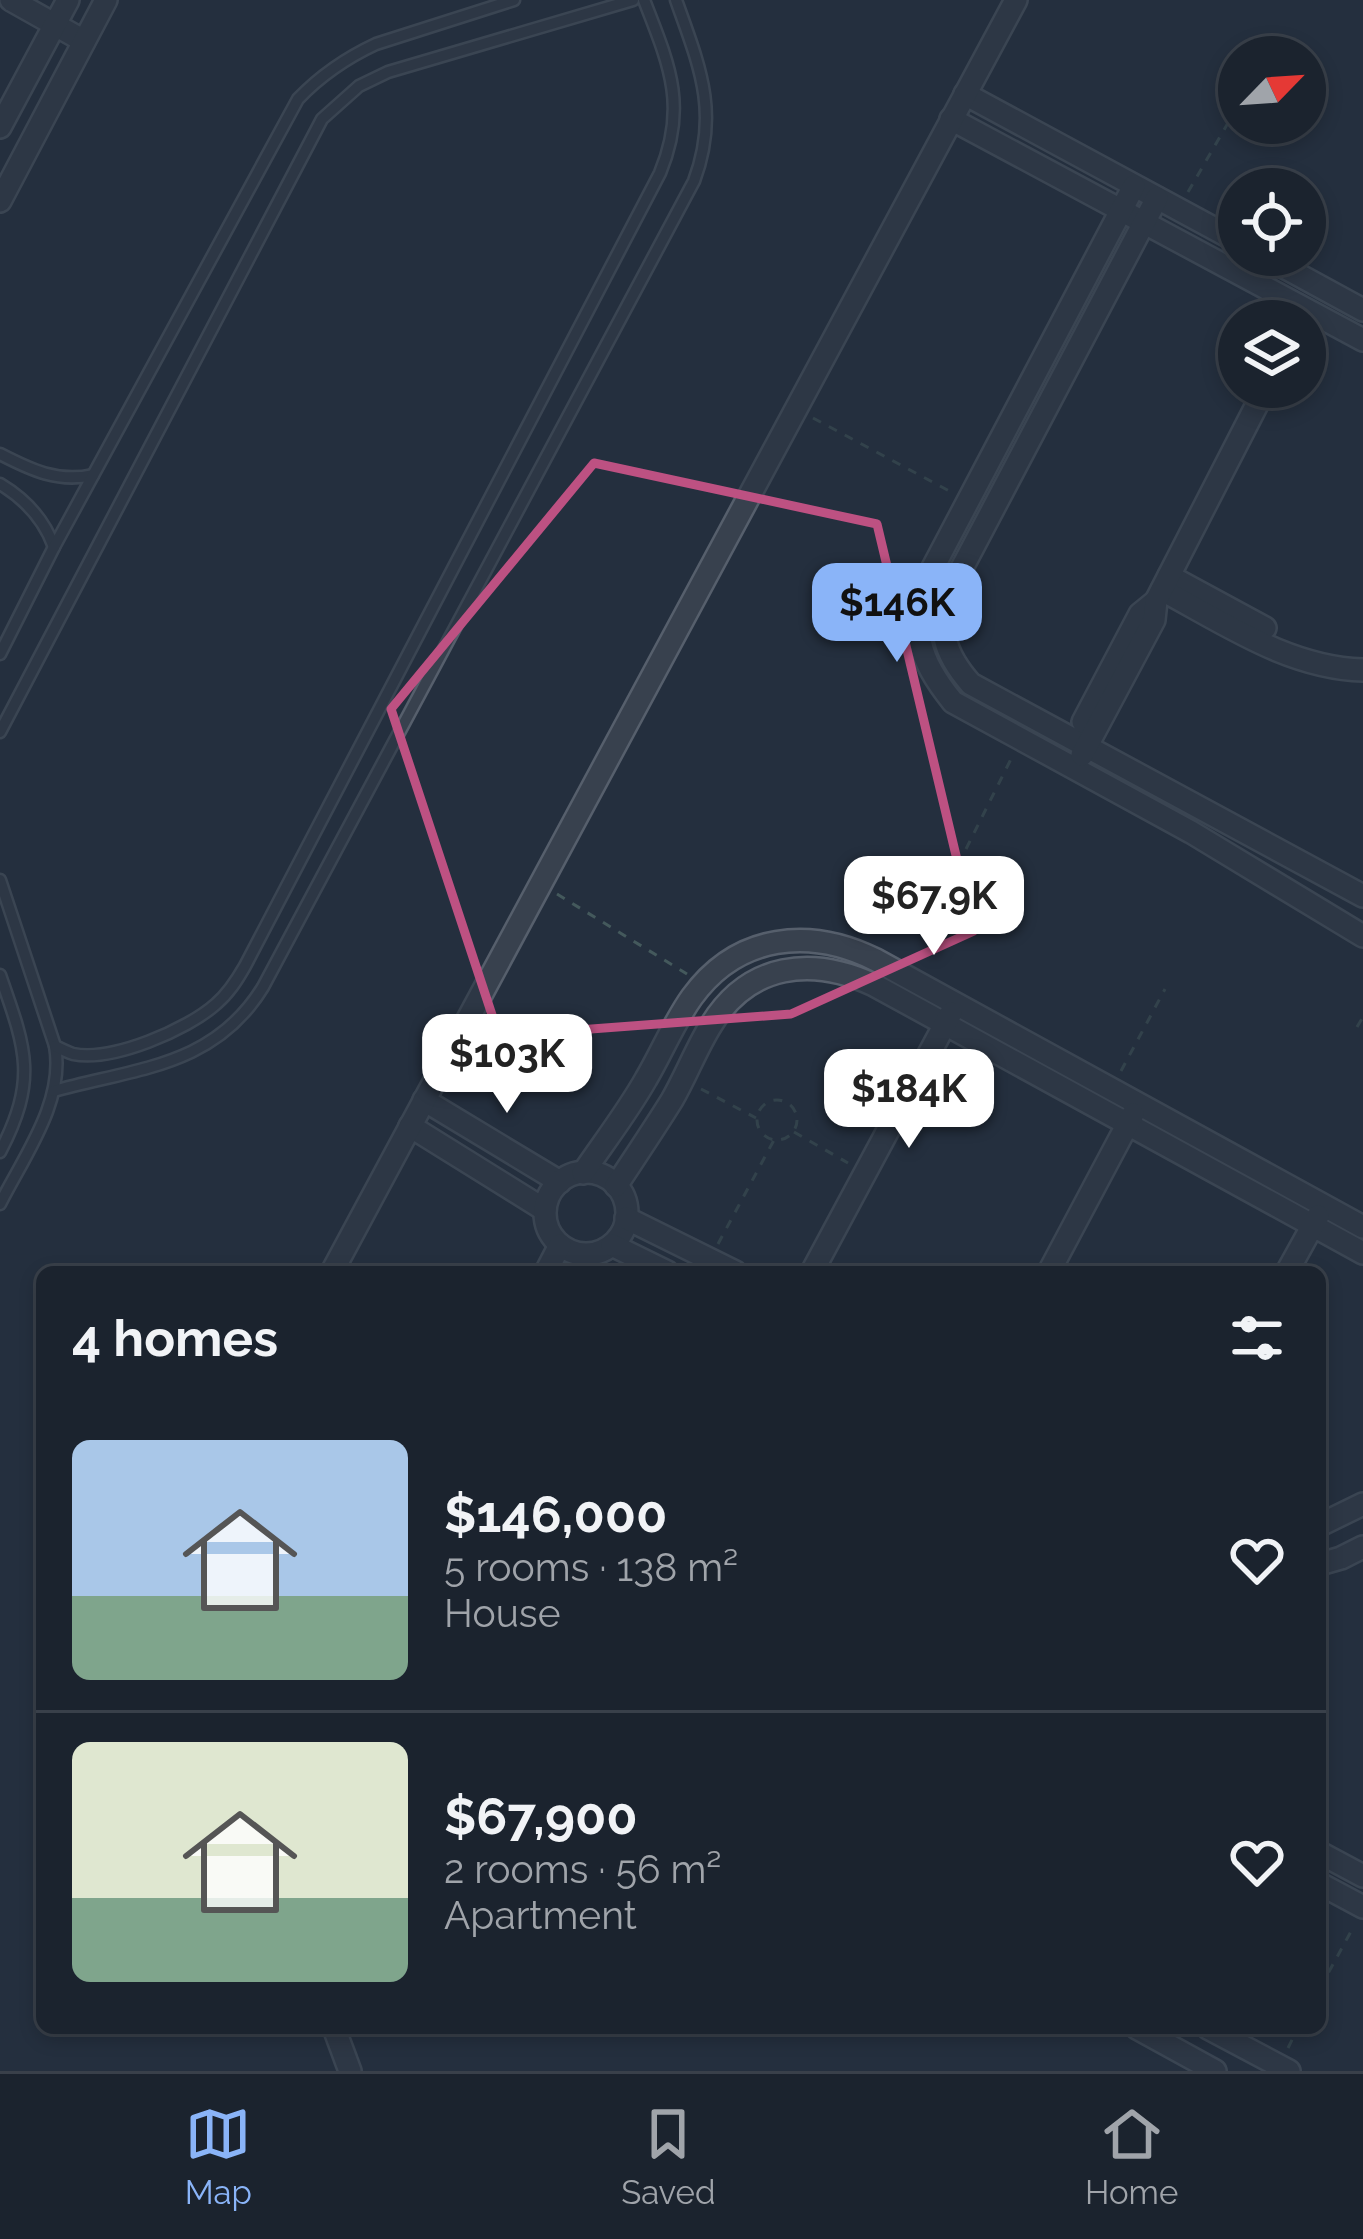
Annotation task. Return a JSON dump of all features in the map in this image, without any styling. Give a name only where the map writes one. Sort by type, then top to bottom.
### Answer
[{"type":"street","points":[[11,0],[84,41]]},
{"type":"street","points":[[335,1266],[1016,0]]},
{"type":"street","points":[[0,127],[66,1],[101,9],[0,201]]},
{"type":"street","points":[[965,94],[1218,231]]},
{"type":"street","points":[[952,119],[1277,300]]},
{"type":"street","points":[[1135,186],[928,577],[918,609],[919,644],[931,676],[953,702],[1191,832],[1363,936]]},
{"type":"street","points":[[1157,198],[952,587],[944,612],[944,639],[954,664],[971,684],[1363,896]]},
{"type":"street","points":[[1300,276],[1363,310]]},
{"type":"street","points":[[1311,300],[1318,286]]},
{"type":"street","points":[[1326,325],[1363,340]]},
{"type":"street","points":[[1068,765],[1154,620],[1162,589],[1255,408]]},
{"type":"street","points":[[1162,589],[1319,650],[1363,656]]},
{"type":"street","points":[[1162,589],[1297,658],[1363,670]]},
{"type":"street","points":[[584,1173],[703,983],[746,951],[799,939],[826,941],[852,948],[951,1013],[1318,1216],[1363,1253]]},
{"type":"street","points":[[616,1186],[725,1005],[743,989],[789,969],[818,967],[847,973],[951,1013],[1112,1088],[1133,1114]]},
{"type":"street","points":[[815,1266],[951,1013]]},
{"type":"street","points":[[424,1100],[560,1181]]},
{"type":"street","points":[[1052,1266],[1133,1114]]},
{"type":"street","points":[[410,1126],[545,1210]]},
{"type":"street","points":[[595,1257],[620,1237],[625,1202],[607,1178],[571,1175],[553,1190],[545,1210],[546,1223],[560,1245],[570,1251],[595,1257],[638,1266]]},
{"type":"street","points":[[1318,1216],[1363,1227]]},
{"type":"street","points":[[1290,1266],[1318,1216]]},
{"type":"street","points":[[626,1218],[724,1266]]},
{"type":"street","points":[[549,1266],[560,1245]]},
{"type":"street","points":[[1326,1523],[1363,1504]]},
{"type":"street","points":[[1326,1562],[1363,1547]]},
{"type":"street","points":[[1326,1856],[1363,1876]]},
{"type":"street","points":[[1326,1887],[1363,1906]]},
{"type":"street","points":[[336,2034],[350,2071]]},
{"type":"street","points":[[1148,2034],[1215,2071]]},
{"type":"street","points":[[1219,2034],[1284,2068]]},
{"type":"lane","points":[[0,654],[298,99],[356,54],[514,0]]},
{"type":"lane","points":[[0,732],[322,119],[359,86],[388,72],[634,0]]},
{"type":"lane","points":[[56,1046],[74,1054],[90,1054],[160,1036],[204,1014],[231,989],[245,966],[660,173],[672,137],[675,100],[669,63],[644,0]]},
{"type":"lane","points":[[53,1090],[169,1062],[203,1047],[232,1026],[263,986],[694,181],[707,130],[706,94],[676,0]]},
{"type":"lane","points":[[0,454],[55,477],[93,475]]},
{"type":"lane","points":[[0,484],[33,510],[54,547]]},
{"type":"lane","points":[[0,880],[56,1046],[58,1066],[46,1112],[0,1204]]},
{"type":"lane","points":[[0,975],[23,1045],[25,1081],[18,1116],[0,1152]]},
{"type":"path","points":[[1178,209],[1218,140]]},
{"type":"path","points":[[796,409],[968,501]]},
{"type":"path","points":[[966,849],[1021,740]]},
{"type":"path","points":[[541,884],[703,983]]},
{"type":"path","points":[[1112,1088],[1166,989]]},
{"type":"path","points":[[1358,1027],[1363,1017]]},
{"type":"path","points":[[682,1079],[758,1119]]},
{"type":"path","points":[[777,1100],[790,1105],[796,1115],[793,1132],[774,1140],[760,1131],[758,1119],[764,1106],[777,1100]]},
{"type":"path","points":[[793,1132],[866,1172]]},
{"type":"path","points":[[710,1258],[774,1140]]},
{"type":"path","points":[[1326,1977],[1352,1928]]},
{"type":"path","points":[[1284,2068],[1296,2034]]},
{"type":"highlighted area","points":[[594,463],[877,524],[974,931],[791,1014],[499,1036],[391,709]]}]
